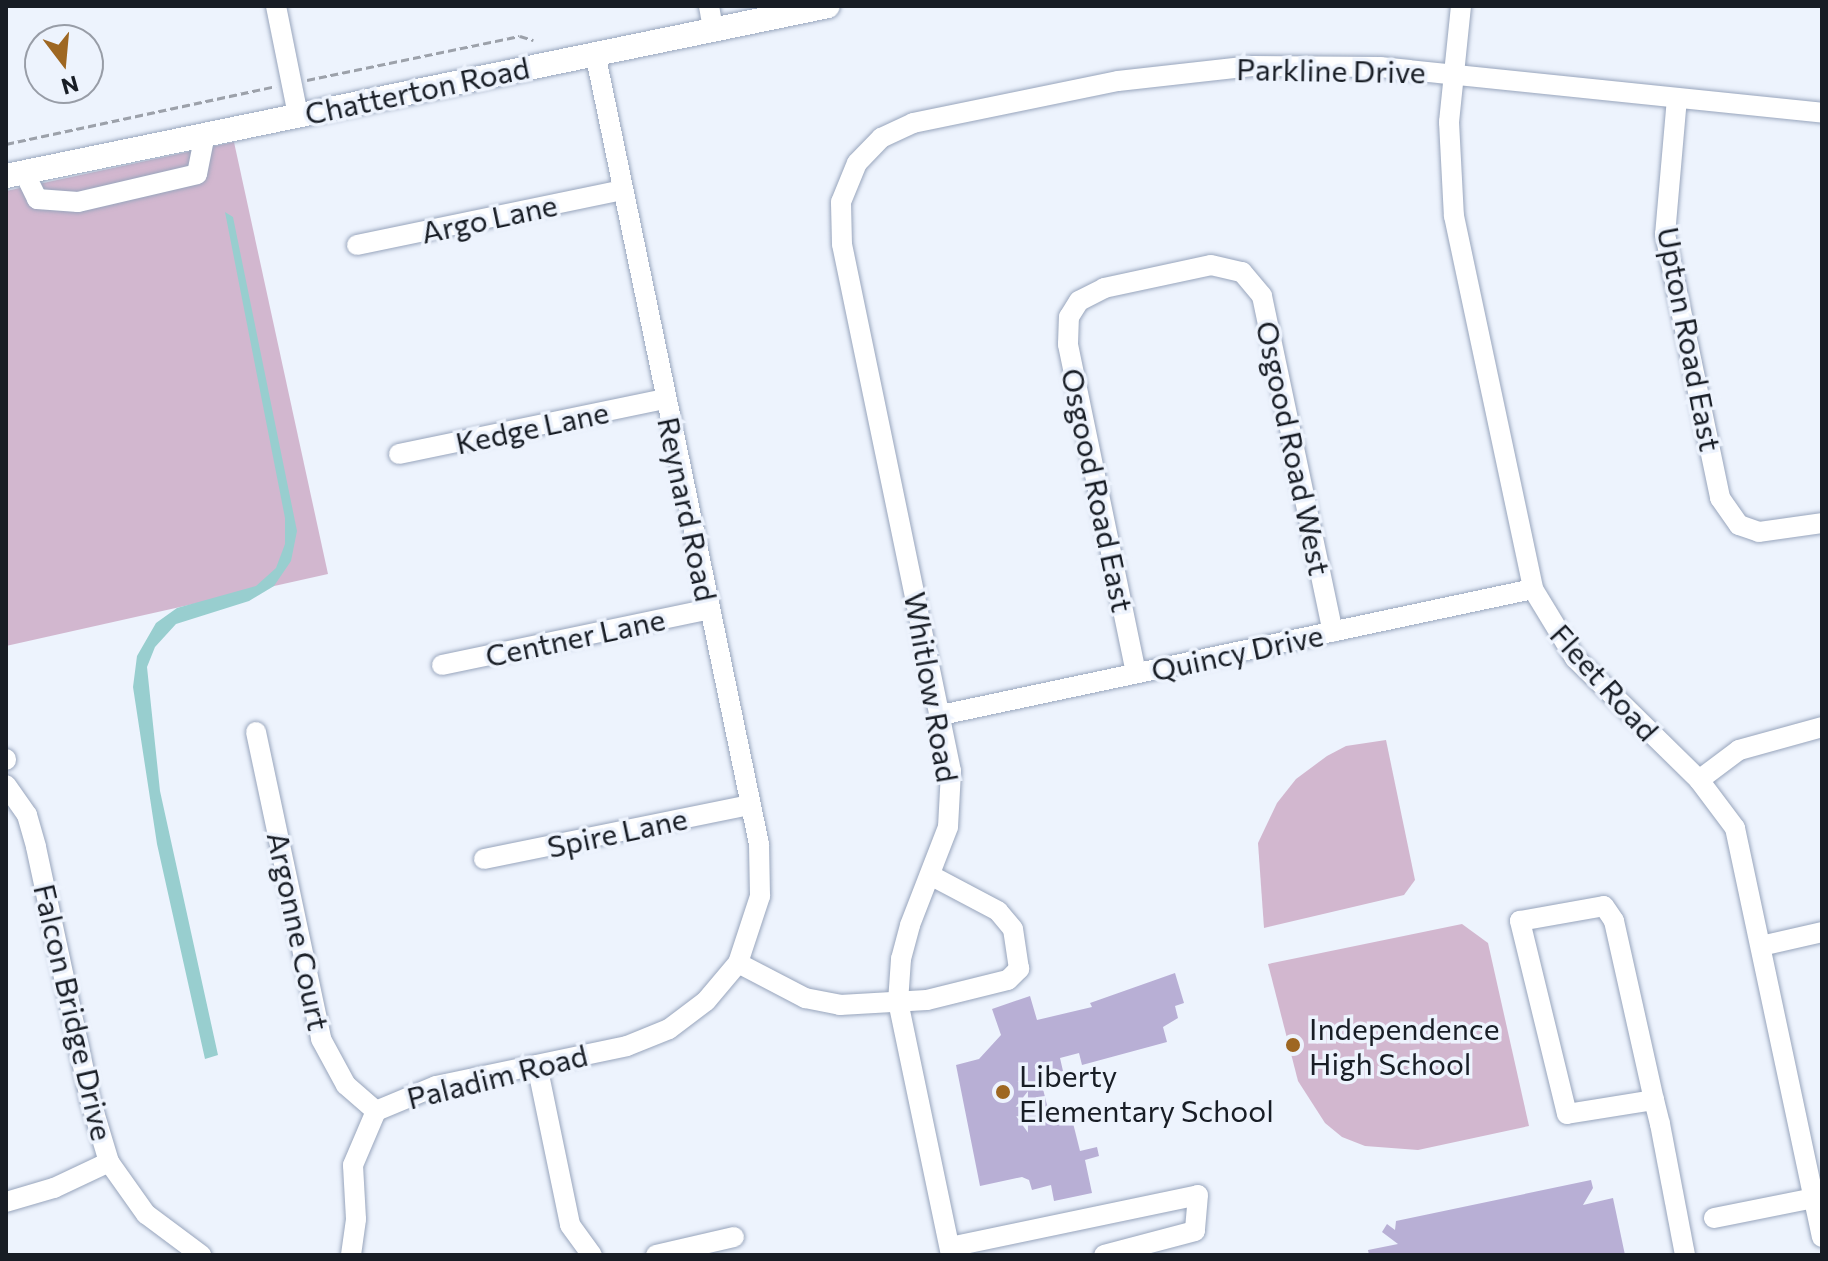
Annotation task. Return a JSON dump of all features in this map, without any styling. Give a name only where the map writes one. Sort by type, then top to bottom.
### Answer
[{"type":"main road","name":"Chatterton Road","points":[[15,174],[595,53],[711,17],[828,6]]},
{"type":"street","points":[[276,6],[298,115]]},
{"type":"street","name":"Fleet Road","points":[[1461,6],[1449,122],[1454,216],[1533,589],[1575,658],[1699,780],[1735,828],[1822,1237]]},
{"type":"street","name":"Reynard Road","points":[[595,53],[762,866],[760,896],[738,963]]},
{"type":"street","name":"Parkline Drive","points":[[857,163],[881,138],[913,123],[1118,81],[1304,64],[1454,74],[1822,113]]},
{"type":"street","name":"Upton Road East","points":[[1677,98],[1665,234],[1720,498],[1739,525],[1779,532],[1822,523]]},
{"type":"street","points":[[15,174],[37,199],[78,202],[197,174],[205,134]]},
{"type":"street","name":"Whitlow Road","points":[[857,163],[841,202],[842,244],[941,715],[951,809],[901,959],[898,1002],[950,1251]]},
{"type":"street","name":"Argo Lane","points":[[357,245],[622,190]]},
{"type":"street","name":"Osgood Road West","points":[[1073,308],[1087,295],[1119,284],[1211,265],[1242,272],[1257,287],[1265,306],[1333,632]]},
{"type":"street","name":"Osgood Road East","points":[[1073,308],[1068,344],[1136,673]]},
{"type":"street","name":"Kedge Lane","points":[[399,454],[664,399]]},
{"type":"street","name":"Quincy Drive","points":[[941,715],[1533,589]]},
{"type":"street","name":"Centner Lane","points":[[442,665],[709,609]]},
{"type":"street","points":[[1699,780],[1739,750],[1822,727]]},
{"type":"street","name":"Argonne Court","points":[[256,732],[321,1039],[346,1085],[376,1111]]},
{"type":"street","name":"Falcon Bridge Drive","points":[[6,785],[32,830],[90,1099],[109,1162],[146,1214],[201,1255]]},
{"type":"street","name":"Spire Lane","points":[[484,859],[750,805]]},
{"type":"street","points":[[738,963],[805,998],[840,1005],[898,1002],[964,993],[1008,980],[1019,969],[1019,947],[998,911],[930,875]]},
{"type":"street","points":[[1654,1100],[1567,1114],[1520,921],[1604,906],[1614,921],[1654,1100],[1685,1255]]},
{"type":"street","points":[[1761,946],[1822,932]]},
{"type":"street","name":"Paladim Road","points":[[351,1255],[356,1219],[353,1165],[376,1111],[436,1086],[627,1046],[669,1029],[721,987],[738,963]]},
{"type":"street","points":[[537,1065],[570,1225],[592,1255]]},
{"type":"street","points":[[6,1202],[68,1183],[109,1162]]},
{"type":"street","points":[[950,1251],[1198,1195],[1195,1231],[1104,1255]]},
{"type":"street","points":[[1714,1218],[1814,1198]]},
{"type":"street","points":[[656,1255],[734,1237]]},
{"type":"path","points":[[307,80],[520,36],[533,40]]},
{"type":"path","points":[[6,144],[285,84]]},
{"type":"shaded area","points":[[234,142],[328,574],[6,646],[6,191]]},
{"type":"shaded area","points":[[225,212],[233,217],[297,531],[291,561],[274,586],[249,601],[176,624],[155,647],[147,667],[160,791],[218,1055],[205,1059],[157,844],[133,687],[137,656],[156,623],[177,608],[256,586],[276,568],[285,544],[285,518]]},
{"type":"shaded area","points":[[1386,740],[1415,880],[1404,895],[1264,928],[1258,843],[1277,803],[1296,779],[1327,756],[1346,746]]},
{"type":"shaded area","points":[[1462,924],[1488,943],[1529,1126],[1418,1150],[1365,1146],[1342,1137],[1325,1123],[1298,1081],[1268,964]]},
{"type":"building","name":"Liberty Elementary School","points":[[1175,973],[1184,1003],[1175,1006],[1178,1018],[1163,1027],[1167,1042],[1082,1065],[1079,1053],[1060,1058],[1063,1071],[1040,1077],[1048,1109],[1058,1107],[1061,1122],[1072,1119],[1080,1151],[1097,1147],[1099,1156],[1085,1160],[1092,1193],[1054,1201],[1051,1185],[1032,1190],[1029,1180],[1022,1177],[980,1186],[956,1065],[979,1059],[1001,1035],[992,1009],[1030,996],[1037,1020],[1092,1007],[1090,1003]]},
{"type":"building","points":[[1591,1180],[1593,1188],[1583,1205],[1613,1198],[1625,1255],[1369,1255],[1368,1250],[1398,1244],[1382,1232],[1387,1224],[1395,1230],[1396,1221]]},
{"type":"place","name":"Independence High School","points":[[1293,1045]]},
{"type":"place","name":"Liberty Elementary School","points":[[1003,1092]]}]
